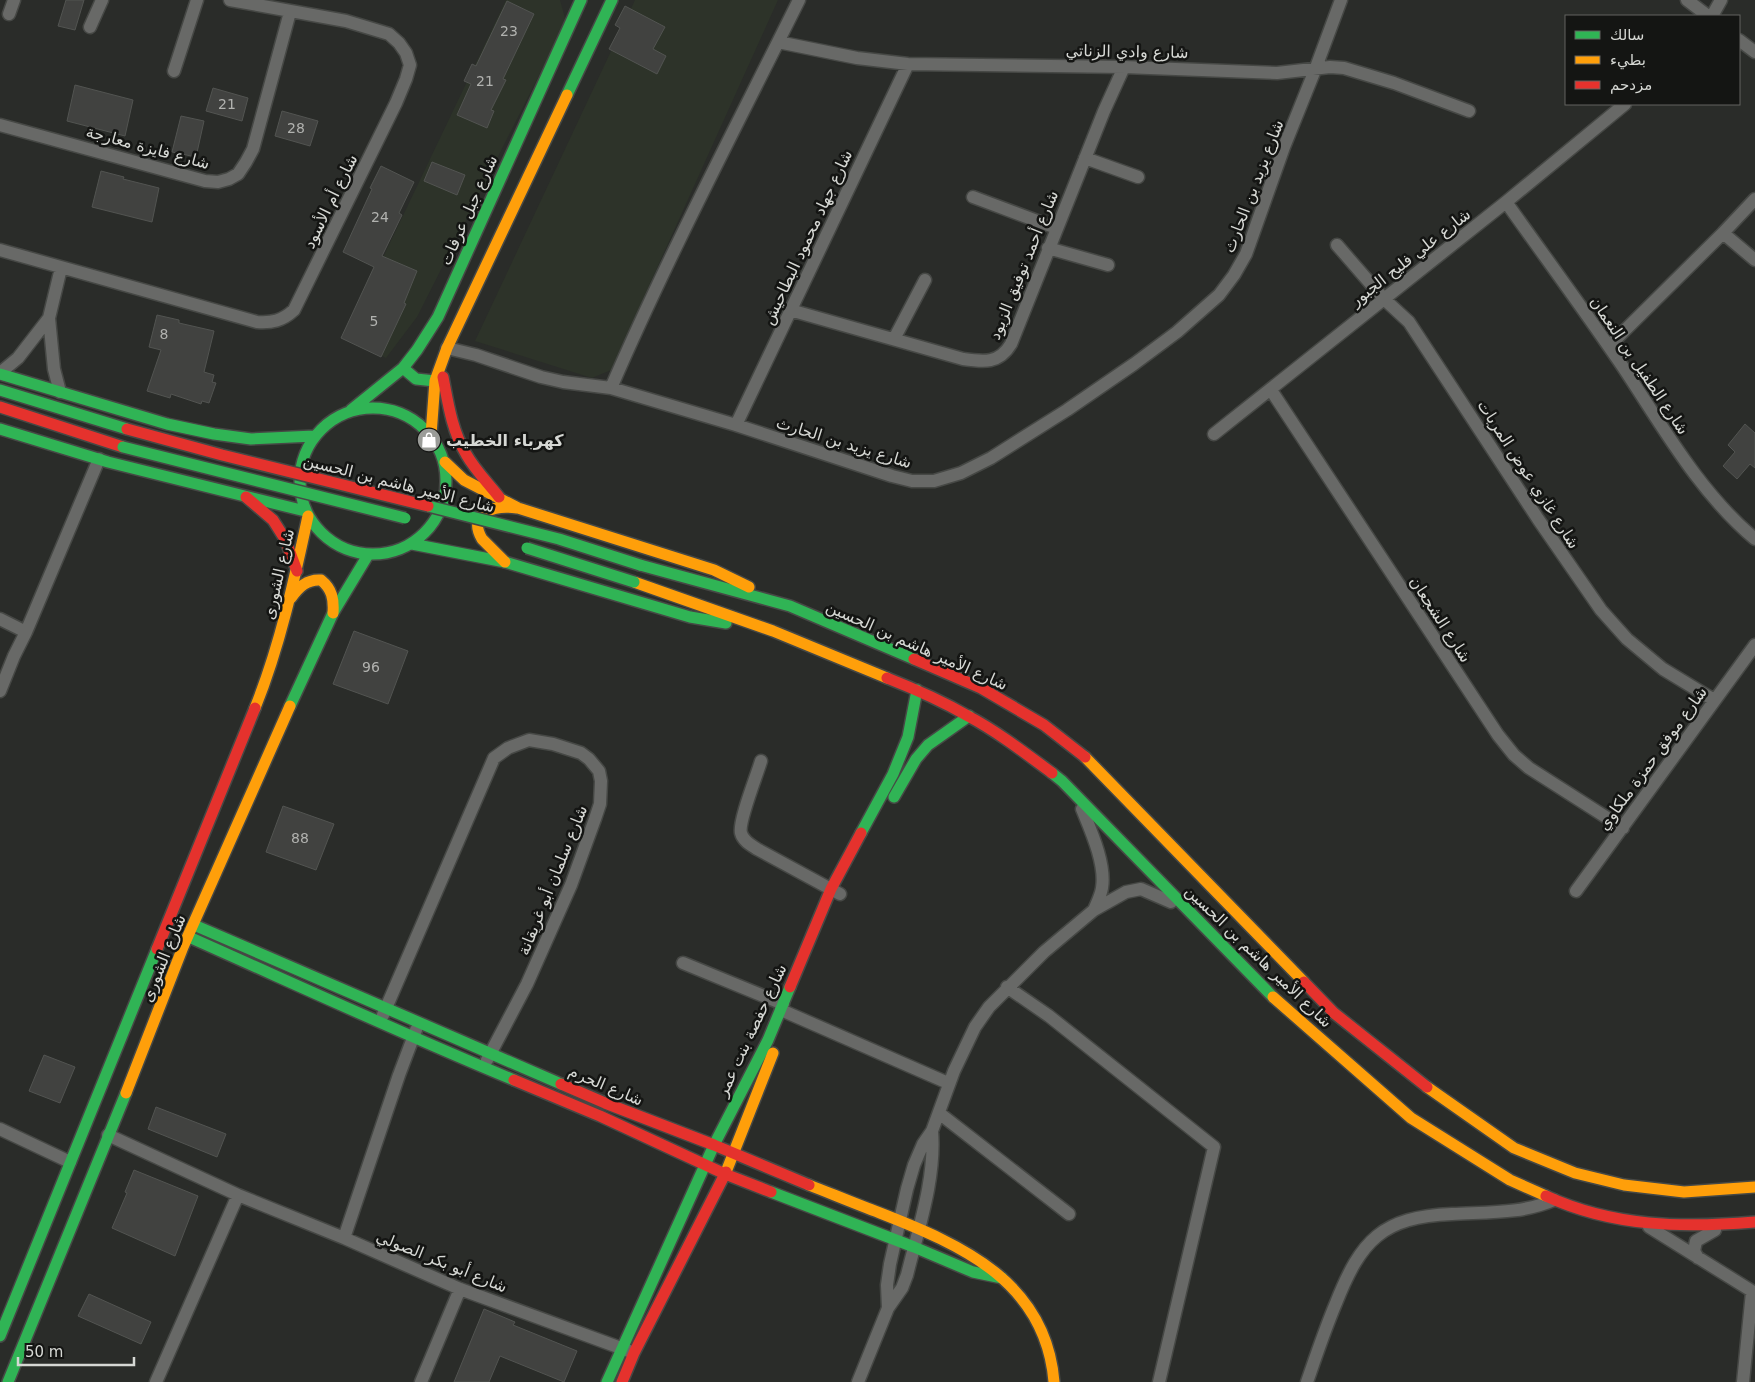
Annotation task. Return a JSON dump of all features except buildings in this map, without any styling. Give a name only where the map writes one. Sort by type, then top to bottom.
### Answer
[{"type":"main road","name":"شارع جبل عرفات","points":[[351,410],[403,368],[438,317],[581,0]]},
{"type":"main road","points":[[431,435],[435,381],[447,348],[612,0]]},
{"type":"main road","points":[[403,368],[416,380],[435,381]]},
{"type":"main road","points":[[441,368],[448,404],[459,440],[471,463],[499,497]]},
{"type":"main road","name":"شارع الأمير هاشم بن الحسين","points":[[0,374],[167,424],[214,434],[251,439],[314,436]]},
{"type":"main road","name":"شارع الأمير هاشم بن الحسين","points":[[0,390],[127,429],[559,540],[640,565],[790,606]]},
{"type":"main road","name":"شارع الأمير هاشم بن الحسين","points":[[0,407],[123,447],[447,528]]},
{"type":"main road","points":[[380,408],[408,416],[431,435],[439,448],[444,462],[446,493],[434,522],[412,544],[391,552],[368,554],[350,551],[333,543],[319,531],[306,514],[299,492],[299,472],[304,453],[314,436],[331,420],[351,410],[380,408]]},
{"type":"main road","points":[[0,429],[99,459],[306,514]]},
{"type":"main road","points":[[218,490],[248,486],[262,480],[267,469],[263,452],[251,439]]},
{"type":"main road","name":"شارع الأمير هاشم بن الحسين","points":[[444,462],[464,480],[518,508],[714,570],[790,606],[982,688],[1044,725],[1087,758],[1334,1012],[1424,1084],[1514,1148],[1575,1173],[1624,1185],[1684,1192],[1755,1187]]},
{"type":"main road","points":[[246,497],[272,520],[285,539],[297,571]]},
{"type":"main road","points":[[505,562],[482,540],[477,524],[480,516],[495,507],[518,508]]},
{"type":"main road","name":"شارع الشورى","points":[[0,1336],[5,1310],[80,1143],[272,664],[297,571],[306,514]]},
{"type":"main road","name":"شارع الأمير هاشم بن الحسين","points":[[466,533],[552,554],[773,631],[917,690],[969,716],[1023,751],[1062,781],[1274,997],[1411,1118],[1510,1180],[1554,1200],[1592,1214],[1643,1223],[1707,1226],[1755,1222]]},
{"type":"main road","name":"شارع الأمير هاشم بن الحسين","points":[[412,544],[505,562],[690,617],[773,631]]},
{"type":"main road","name":"شارع الشورى","points":[[8,1382],[143,1052],[183,947],[333,612],[368,554]]},
{"type":"main road","points":[[290,598],[302,584],[316,579],[321,580],[326,583],[331,591],[334,601],[333,612]]},
{"type":"main road","name":"شارع حفصة بنت عمر","points":[[607,1382],[714,1145],[784,1009],[835,891],[897,764],[908,737],[917,690]]},
{"type":"main road","name":"شارع حفصة بنت عمر","points":[[835,891],[916,759],[928,745],[969,716]]},
{"type":"main road","name":"شارع الحرم","points":[[194,925],[605,1103],[714,1145],[950,1242],[977,1257],[1021,1297],[1038,1323],[1052,1359],[1054,1382]]},
{"type":"main road","name":"شارع الحرم","points":[[189,937],[412,1038],[600,1116],[725,1174],[914,1247],[973,1272],[1002,1278]]},
{"type":"main road","name":"شارع حفصة بنت عمر","points":[[622,1382],[634,1353],[725,1174],[784,1009]]},
{"type":"main road","points":[[600,1116],[605,1103]]},
{"type":"street","points":[[9,14],[14,0]]},
{"type":"street","points":[[90,27],[102,0]]},
{"type":"street","points":[[174,71],[197,0]]},
{"type":"street","name":"شارع أم الأسود","points":[[0,250],[257,322],[276,322],[285,318],[294,310],[396,102],[410,66],[403,48],[389,34],[346,21],[230,0]]},
{"type":"street","points":[[611,388],[647,305],[692,210],[799,0]]},
{"type":"street","name":"شارع يزيد بن الحارث","points":[[447,348],[476,355],[541,377],[563,382],[611,388],[736,424],[877,472],[912,480],[934,481],[961,473],[991,458],[1068,410],[1178,332],[1219,295],[1234,275],[1246,254],[1284,147],[1341,0]]},
{"type":"street","points":[[1687,0],[1707,15]]},
{"type":"street","points":[[1713,15],[1721,0]]},
{"type":"street","name":"شارع فايزة معارجة","points":[[0,124],[205,181],[218,182],[229,179],[238,174],[253,148],[290,12]]},
{"type":"street","points":[[1740,41],[1755,52]]},
{"type":"street","name":"شارع وادي الزناتي","points":[[778,42],[857,58],[908,64],[1124,67],[1277,73],[1330,67],[1344,68],[1364,73],[1469,111]]},
{"type":"street","name":"شارع جهاد محمود البطاحيش","points":[[736,424],[908,64]]},
{"type":"street","name":"شارع أحمد توفيق الزيود","points":[[790,310],[964,359],[980,362],[999,357],[1010,344],[1056,228],[1124,67]]},
{"type":"street","name":"شارع علي فليح الجبور","points":[[1214,434],[1506,202],[1624,105]]},
{"type":"street","points":[[1085,158],[1138,178]]},
{"type":"street","points":[[973,197],[1056,228]]},
{"type":"street","points":[[1609,346],[1755,199]]},
{"type":"street","name":"شارع الطفيل بن النعمان","points":[[1506,202],[1609,346],[1697,478],[1716,501],[1755,539]]},
{"type":"street","points":[[1723,233],[1755,260]]},
{"type":"street","name":"شارع غازي عوض المريات","points":[[1337,245],[1383,298],[1410,322],[1538,519],[1602,610],[1627,639],[1663,669],[1714,700]]},
{"type":"street","points":[[1048,248],[1108,265]]},
{"type":"street","points":[[60,392],[50,346],[49,318],[61,268]]},
{"type":"street","points":[[894,339],[925,280]]},
{"type":"street","points":[[0,374],[18,358],[49,318]]},
{"type":"street","name":"شارع الشجعان","points":[[1270,390],[1498,735],[1514,755],[1553,784],[1623,828]]},
{"type":"street","points":[[0,691],[99,459]]},
{"type":"street","points":[[0,619],[26,632]]},
{"type":"street","name":"شارع موفق حمزة ملكاوي","points":[[1576,891],[1755,645]]},
{"type":"street","name":"شارع سلمان أبو غريقانة","points":[[380,1022],[494,758],[508,748],[530,740],[554,744],[581,752],[599,771],[601,781],[600,804],[596,819],[571,885],[527,984],[490,1052],[484,1067]]},
{"type":"street","points":[[761,761],[742,821],[741,835],[758,849],[835,891]]},
{"type":"street","points":[[1077,796],[1095,840],[1101,867],[1102,888],[1094,910]]},
{"type":"street","points":[[888,1308],[887,1285],[914,1165],[923,1144],[932,1131],[948,1083],[975,1027],[989,1006],[1044,952],[1094,910],[1126,892],[1141,889],[1159,895],[1187,910]]},
{"type":"street","points":[[683,963],[948,1083]]},
{"type":"street","points":[[1008,987],[1049,1016],[1214,1146],[1159,1382]]},
{"type":"street","points":[[344,1238],[412,1038],[419,1023]]},
{"type":"street","points":[[939,1113],[1069,1214]]},
{"type":"street","points":[[0,1129],[70,1162]]},
{"type":"street","points":[[858,1382],[888,1308],[902,1288],[914,1247],[930,1175],[933,1149],[932,1131]]},
{"type":"street","name":"شارع أبو بكر الصولي","points":[[108,1135],[238,1196],[344,1238],[460,1289],[634,1353]]},
{"type":"street","points":[[156,1382],[238,1196]]},
{"type":"street","points":[[1307,1382],[1349,1270],[1374,1238],[1397,1224],[1422,1216],[1524,1210],[1554,1200]]},
{"type":"street","points":[[1643,1223],[1754,1293],[1743,1382]]},
{"type":"street","points":[[1698,1258],[1694,1251],[1696,1241],[1711,1232],[1734,1224]]},
{"type":"street","points":[[421,1382],[460,1289]]},
{"type":"shaded area","points":[[506,0],[560,0],[566,22],[417,317],[386,358],[345,337]]},
{"type":"shaded area","points":[[635,0],[778,0],[611,370],[592,378],[475,341]]},
{"type":"traffic: fast","points":[[351,410],[403,368],[438,317],[581,0]]},
{"type":"traffic: fast","points":[[567,95],[612,0]]},
{"type":"traffic: fast","points":[[403,368],[416,379],[435,381]]},
{"type":"traffic: fast","points":[[0,374],[167,424],[214,434],[251,439],[314,436]]},
{"type":"traffic: fast","points":[[0,390],[127,429]]},
{"type":"traffic: fast","points":[[373,408],[401,413],[425,429],[441,453],[446,481],[441,509],[425,533],[401,549],[373,554],[345,549],[321,533],[305,509],[300,481],[305,453],[321,429],[345,413],[373,408]]},
{"type":"traffic: fast","points":[[0,429],[108,462],[305,511]]},
{"type":"traffic: fast","points":[[123,447],[405,518]]},
{"type":"traffic: fast","points":[[428,506],[559,539],[640,565]]},
{"type":"traffic: fast","points":[[412,544],[505,562],[690,617],[726,623]]},
{"type":"traffic: fast","points":[[527,548],[634,582]]},
{"type":"traffic: fast","points":[[290,706],[333,613],[368,555]]},
{"type":"traffic: fast","points":[[640,565],[790,606],[914,659]]},
{"type":"traffic: fast","points":[[861,833],[893,774],[908,737],[917,690]]},
{"type":"traffic: fast","points":[[894,797],[916,759],[928,745],[969,716]]},
{"type":"traffic: fast","points":[[1052,773],[1273,997]]},
{"type":"traffic: fast","points":[[194,925],[561,1084]]},
{"type":"traffic: fast","points":[[189,937],[392,1028],[514,1080]]},
{"type":"traffic: fast","points":[[0,1336],[157,949]]},
{"type":"traffic: fast","points":[[607,1382],[714,1145],[768,1040],[790,987]]},
{"type":"traffic: fast","points":[[8,1382],[126,1093]]},
{"type":"traffic: fast","points":[[771,1192],[914,1247],[973,1272],[1002,1278]]},
{"type":"traffic: slow","points":[[431,435],[435,381],[447,348],[567,95]]},
{"type":"traffic: slow","points":[[445,462],[464,480],[518,508],[714,570],[749,587]]},
{"type":"traffic: slow","points":[[505,562],[482,539],[478,530],[478,522],[481,516],[493,509],[517,508]]},
{"type":"traffic: slow","points":[[255,708],[279,637],[308,516]]},
{"type":"traffic: slow","points":[[291,598],[304,584],[321,580],[328,587],[332,595],[333,613]]},
{"type":"traffic: slow","points":[[634,582],[773,631],[887,678]]},
{"type":"traffic: slow","points":[[126,1093],[183,947],[290,706]]},
{"type":"traffic: slow","points":[[1085,757],[1304,982]]},
{"type":"traffic: slow","points":[[1273,997],[1411,1118],[1510,1180],[1546,1196]]},
{"type":"traffic: slow","points":[[726,1172],[773,1053]]},
{"type":"traffic: slow","points":[[1427,1087],[1514,1148],[1575,1173],[1624,1185],[1684,1192],[1755,1187]]},
{"type":"traffic: slow","points":[[809,1185],[911,1225],[941,1239],[969,1254],[995,1272],[1017,1293],[1035,1318],[1048,1347],[1054,1382]]},
{"type":"traffic: jam","points":[[443,377],[451,417],[461,445],[473,466],[499,497]]},
{"type":"traffic: jam","points":[[0,407],[123,447]]},
{"type":"traffic: jam","points":[[127,429],[222,455],[428,506]]},
{"type":"traffic: jam","points":[[246,497],[273,520],[285,539],[297,571]]},
{"type":"traffic: jam","points":[[914,659],[981,688],[1044,725],[1085,757]]},
{"type":"traffic: jam","points":[[887,678],[938,700],[979,722],[1052,773]]},
{"type":"traffic: jam","points":[[157,949],[255,708]]},
{"type":"traffic: jam","points":[[790,987],[831,889],[861,833]]},
{"type":"traffic: jam","points":[[1304,982],[1334,1013],[1427,1087]]},
{"type":"traffic: jam","points":[[514,1080],[600,1116],[725,1174],[771,1192]]},
{"type":"traffic: jam","points":[[561,1084],[809,1185]]},
{"type":"traffic: jam","points":[[622,1382],[634,1353],[726,1172]]},
{"type":"traffic: jam","points":[[1546,1196],[1597,1214],[1649,1223],[1701,1225],[1755,1222]]},
{"type":"place","name":"كهرباء الخطيب","points":[[429,440]]}]
